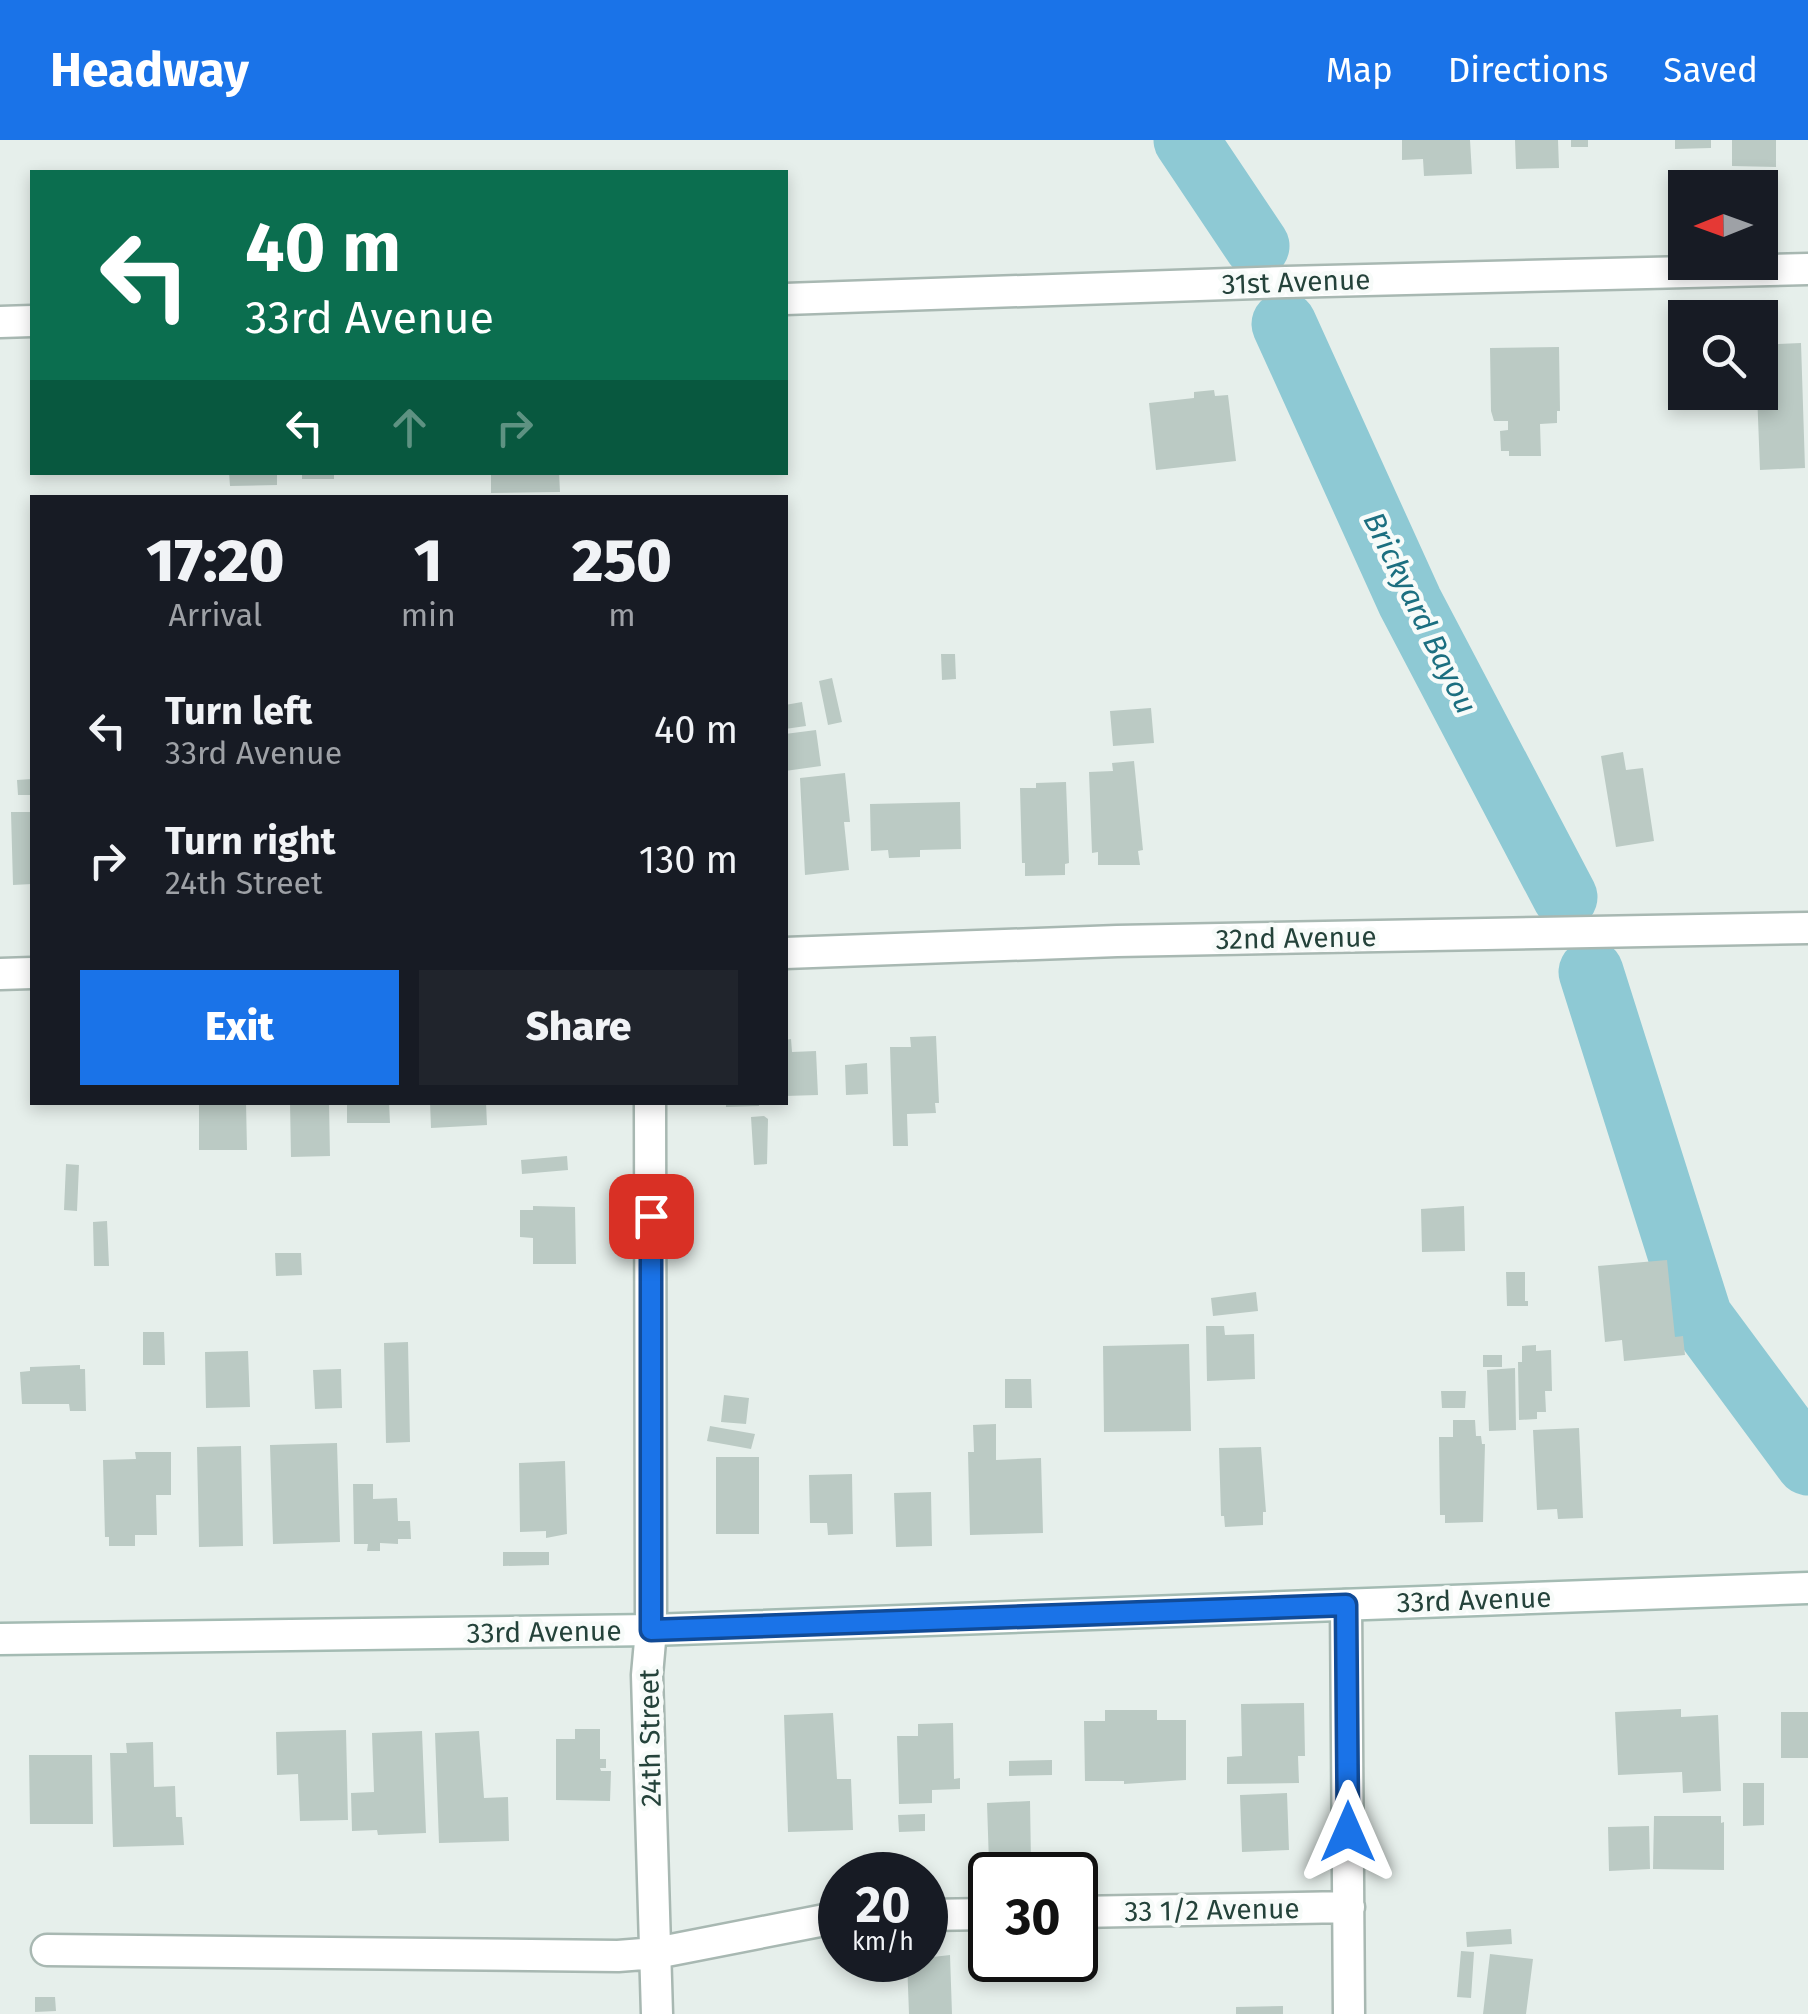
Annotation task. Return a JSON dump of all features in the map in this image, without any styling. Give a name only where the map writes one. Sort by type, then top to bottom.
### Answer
[{"type":"street","name":"31st Avenue","points":[[788,299],[1808,269]]},
{"type":"street","points":[[0,322],[30,321]]},
{"type":"street","name":"32nd Avenue","points":[[788,953],[1117,941],[1808,928]]},
{"type":"street","points":[[0,974],[30,973]]},
{"type":"street","name":"24th Street","points":[[650,1105],[651,1630],[647,1675],[657,2014]]},
{"type":"street","name":"33rd Avenue","points":[[0,1639],[651,1630],[1808,1588]]},
{"type":"street","points":[[1346,1605],[1350,2014]]},
{"type":"street","name":"33 1/2 Avenue","points":[[1098,1912],[1349,1907]]},
{"type":"street","points":[[47,1950],[618,1956],[656,1953],[818,1921]]},
{"type":"building","points":[[1402,140],[1470,140],[1472,174],[1424,176],[1423,159],[1402,160]]},
{"type":"building","points":[[1515,140],[1558,140],[1559,168],[1516,169]]},
{"type":"building","points":[[1571,140],[1588,140],[1588,147],[1571,147]]},
{"type":"building","points":[[1675,140],[1711,140],[1711,148],[1675,149]]},
{"type":"building","points":[[1732,140],[1776,140],[1776,167],[1732,166]]},
{"type":"building","points":[[1801,343],[1805,468],[1760,470],[1758,410],[1778,410],[1778,344]]},
{"type":"building","points":[[1559,347],[1557,423],[1540,424],[1541,456],[1509,456],[1509,451],[1501,451],[1500,431],[1508,430],[1508,421],[1494,421],[1491,411],[1490,348]]},
{"type":"building","points":[[1214,390],[1215,396],[1228,395],[1236,461],[1156,470],[1149,403],[1194,398],[1194,392]]},
{"type":"building","points":[[229,475],[277,475],[277,485],[230,486]]},
{"type":"building","points":[[302,475],[334,475],[334,479],[302,479]]},
{"type":"building","points":[[491,475],[559,475],[560,492],[491,493]]},
{"type":"building","points":[[941,654],[955,654],[956,679],[942,680]]},
{"type":"building","points":[[832,678],[842,722],[828,725],[819,681]]},
{"type":"building","points":[[802,702],[806,726],[788,729],[788,704]]},
{"type":"building","points":[[1151,708],[1154,743],[1113,746],[1110,711]]},
{"type":"building","points":[[816,730],[821,766],[788,771],[788,734]]},
{"type":"building","points":[[1623,752],[1626,770],[1643,768],[1654,841],[1616,847],[1601,756]]},
{"type":"building","points":[[1134,761],[1143,850],[1138,851],[1140,865],[1098,865],[1098,852],[1092,853],[1089,772],[1113,771],[1112,763]]},
{"type":"building","points":[[845,773],[850,822],[844,822],[849,870],[805,875],[800,778]]},
{"type":"building","points":[[30,779],[30,795],[18,795],[17,780]]},
{"type":"building","points":[[1066,782],[1069,863],[1065,864],[1065,875],[1025,876],[1020,788]]},
{"type":"building","points":[[960,802],[961,849],[920,850],[920,857],[889,858],[888,850],[871,851],[870,804]]},
{"type":"building","points":[[11,812],[30,812],[30,884],[13,885]]},
{"type":"building","points":[[936,1036],[936,1113],[907,1114],[908,1146],[893,1146],[890,1047],[911,1047],[910,1037]]},
{"type":"building","points":[[791,1039],[792,1052],[816,1051],[818,1095],[788,1096]]},
{"type":"building","points":[[867,1063],[868,1094],[846,1095],[845,1065]]},
{"type":"building","points":[[199,1105],[246,1105],[247,1150],[199,1150]]},
{"type":"building","points":[[290,1105],[329,1105],[330,1156],[291,1157]]},
{"type":"building","points":[[347,1105],[389,1105],[390,1123],[347,1123]]},
{"type":"building","points":[[430,1105],[486,1105],[487,1125],[431,1128]]},
{"type":"building","points":[[751,1117],[768,1119],[767,1164],[754,1165]]},
{"type":"building","points":[[567,1156],[568,1170],[522,1174],[521,1160]]},
{"type":"building","points":[[66,1164],[79,1165],[77,1211],[64,1210]]},
{"type":"building","points":[[533,1206],[575,1207],[576,1264],[533,1264],[533,1238],[520,1237],[520,1210],[533,1210]]},
{"type":"building","points":[[1464,1206],[1465,1251],[1422,1252],[1421,1209]]},
{"type":"building","points":[[107,1221],[109,1266],[94,1266],[93,1222]]},
{"type":"building","points":[[275,1253],[301,1253],[302,1275],[276,1276]]},
{"type":"building","points":[[1667,1260],[1675,1337],[1683,1336],[1685,1355],[1624,1361],[1622,1340],[1605,1342],[1598,1266]]},
{"type":"building","points":[[1506,1272],[1525,1272],[1528,1306],[1507,1306]]},
{"type":"building","points":[[1256,1292],[1258,1311],[1213,1316],[1211,1298]]},
{"type":"building","points":[[1206,1326],[1224,1326],[1225,1335],[1254,1334],[1255,1379],[1207,1381]]},
{"type":"building","points":[[143,1332],[164,1332],[165,1365],[143,1365]]},
{"type":"building","points":[[408,1342],[410,1442],[386,1443],[384,1343]]},
{"type":"building","points":[[1189,1344],[1191,1431],[1104,1432],[1103,1346]]},
{"type":"building","points":[[1536,1345],[1536,1351],[1551,1350],[1552,1391],[1545,1391],[1546,1412],[1537,1412],[1537,1419],[1519,1420],[1518,1362],[1522,1362],[1522,1346]]},
{"type":"building","points":[[248,1351],[250,1407],[206,1408],[205,1352]]},
{"type":"building","points":[[1483,1355],[1502,1355],[1502,1367],[1483,1367]]},
{"type":"building","points":[[80,1365],[80,1369],[85,1369],[86,1411],[70,1411],[69,1404],[22,1404],[20,1372],[30,1371],[30,1367]]},
{"type":"building","points":[[1515,1368],[1516,1430],[1489,1431],[1487,1370]]},
{"type":"building","points":[[341,1369],[342,1408],[315,1409],[313,1370]]},
{"type":"building","points":[[1005,1379],[1031,1379],[1032,1408],[1005,1408]]},
{"type":"building","points":[[1441,1391],[1466,1391],[1465,1408],[1442,1408]]},
{"type":"building","points":[[724,1395],[749,1398],[746,1424],[721,1422]]},
{"type":"building","points":[[1453,1420],[1475,1420],[1476,1436],[1481,1436],[1485,1444],[1483,1522],[1445,1523],[1445,1515],[1440,1515],[1439,1437],[1453,1437]]},
{"type":"building","points":[[996,1424],[996,1460],[1041,1458],[1043,1533],[970,1535],[968,1452],[974,1452],[973,1425]]},
{"type":"building","points":[[710,1426],[755,1434],[751,1449],[707,1441]]},
{"type":"building","points":[[1579,1428],[1583,1518],[1558,1519],[1557,1509],[1537,1510],[1533,1430]]},
{"type":"building","points":[[337,1443],[340,1542],[273,1544],[270,1445]]},
{"type":"building","points":[[241,1446],[243,1546],[199,1547],[197,1447]]},
{"type":"building","points":[[1261,1447],[1266,1512],[1263,1525],[1225,1527],[1221,1516],[1219,1448]]},
{"type":"building","points":[[135,1452],[171,1452],[171,1495],[156,1495],[157,1535],[135,1535],[135,1546],[109,1546],[109,1537],[105,1537],[103,1460],[136,1459]]},
{"type":"building","points":[[716,1457],[759,1457],[759,1534],[716,1534]]},
{"type":"building","points":[[565,1461],[567,1534],[546,1538],[546,1531],[520,1532],[519,1463]]},
{"type":"building","points":[[852,1474],[853,1534],[828,1535],[827,1523],[810,1523],[809,1475]]},
{"type":"building","points":[[353,1484],[373,1484],[373,1499],[397,1498],[398,1521],[410,1521],[411,1539],[398,1539],[398,1544],[380,1543],[380,1551],[367,1551],[368,1544],[354,1544]]},
{"type":"building","points":[[931,1492],[932,1546],[896,1547],[894,1493]]},
{"type":"building","points":[[503,1552],[549,1552],[549,1565],[503,1566]]},
{"type":"building","points":[[1304,1703],[1305,1756],[1298,1756],[1299,1783],[1227,1784],[1227,1757],[1242,1756],[1241,1704]]},
{"type":"building","points":[[1681,1709],[1681,1717],[1718,1715],[1721,1791],[1683,1793],[1682,1772],[1618,1775],[1615,1712]]},
{"type":"building","points":[[1105,1710],[1157,1710],[1157,1720],[1186,1720],[1186,1780],[1124,1784],[1085,1781],[1084,1721],[1105,1721]]},
{"type":"building","points":[[1781,1712],[1808,1712],[1808,1758],[1781,1758]]},
{"type":"building","points":[[833,1713],[837,1779],[851,1779],[853,1830],[788,1832],[784,1715]]},
{"type":"building","points":[[953,1723],[954,1779],[960,1778],[960,1789],[932,1790],[932,1803],[899,1804],[897,1736],[918,1736],[918,1724]]},
{"type":"building","points":[[575,1729],[600,1729],[600,1759],[606,1759],[606,1768],[600,1768],[611,1771],[610,1801],[556,1800],[556,1739],[575,1739]]},
{"type":"building","points":[[346,1730],[348,1820],[300,1821],[298,1774],[277,1775],[276,1732]]},
{"type":"building","points":[[422,1731],[426,1833],[378,1835],[377,1830],[352,1831],[351,1793],[374,1792],[372,1733]]},
{"type":"building","points":[[479,1731],[484,1798],[508,1797],[509,1841],[439,1843],[435,1733]]},
{"type":"building","points":[[153,1742],[154,1787],[175,1786],[176,1817],[182,1817],[184,1845],[113,1847],[110,1753],[127,1753],[126,1743]]},
{"type":"building","points":[[29,1755],[92,1755],[93,1824],[30,1824]]},
{"type":"building","points":[[1052,1760],[1052,1775],[1009,1776],[1009,1761]]},
{"type":"building","points":[[1743,1783],[1764,1783],[1764,1825],[1743,1826]]},
{"type":"building","points":[[1287,1793],[1289,1850],[1242,1852],[1240,1795]]},
{"type":"building","points":[[1030,1801],[1031,1852],[989,1852],[987,1803]]},
{"type":"building","points":[[925,1814],[925,1831],[899,1832],[898,1815]]},
{"type":"building","points":[[1654,1816],[1721,1816],[1724,1870],[1653,1869]]},
{"type":"building","points":[[1649,1826],[1650,1869],[1609,1871],[1608,1827]]},
{"type":"building","points":[[1511,1929],[1512,1944],[1467,1947],[1466,1932]]},
{"type":"building","points":[[1461,1951],[1474,1952],[1471,1998],[1457,1997]]},
{"type":"building","points":[[1490,1954],[1533,1959],[1526,2014],[1483,2014]]},
{"type":"building","points":[[948,1955],[952,2014],[909,2014],[908,1982],[948,1982]]},
{"type":"building","points":[[35,1997],[55,1997],[56,2011],[35,2012]]},
{"type":"building","points":[[1283,2006],[1283,2014],[1236,2014],[1236,2007]]},
{"type":"waterway","name":"Brickyard Bayou","points":[[1186,140],[1257,246]]},
{"type":"waterway","name":"Brickyard Bayou","points":[[1284,324],[1410,602],[1565,897]]},
{"type":"waterway","name":"Brickyard Bayou","points":[[1591,972],[1700,1317],[1808,1463]]},
{"type":"route","points":[[651,1216],[651,1630],[1346,1605],[1348,1832]]}]
